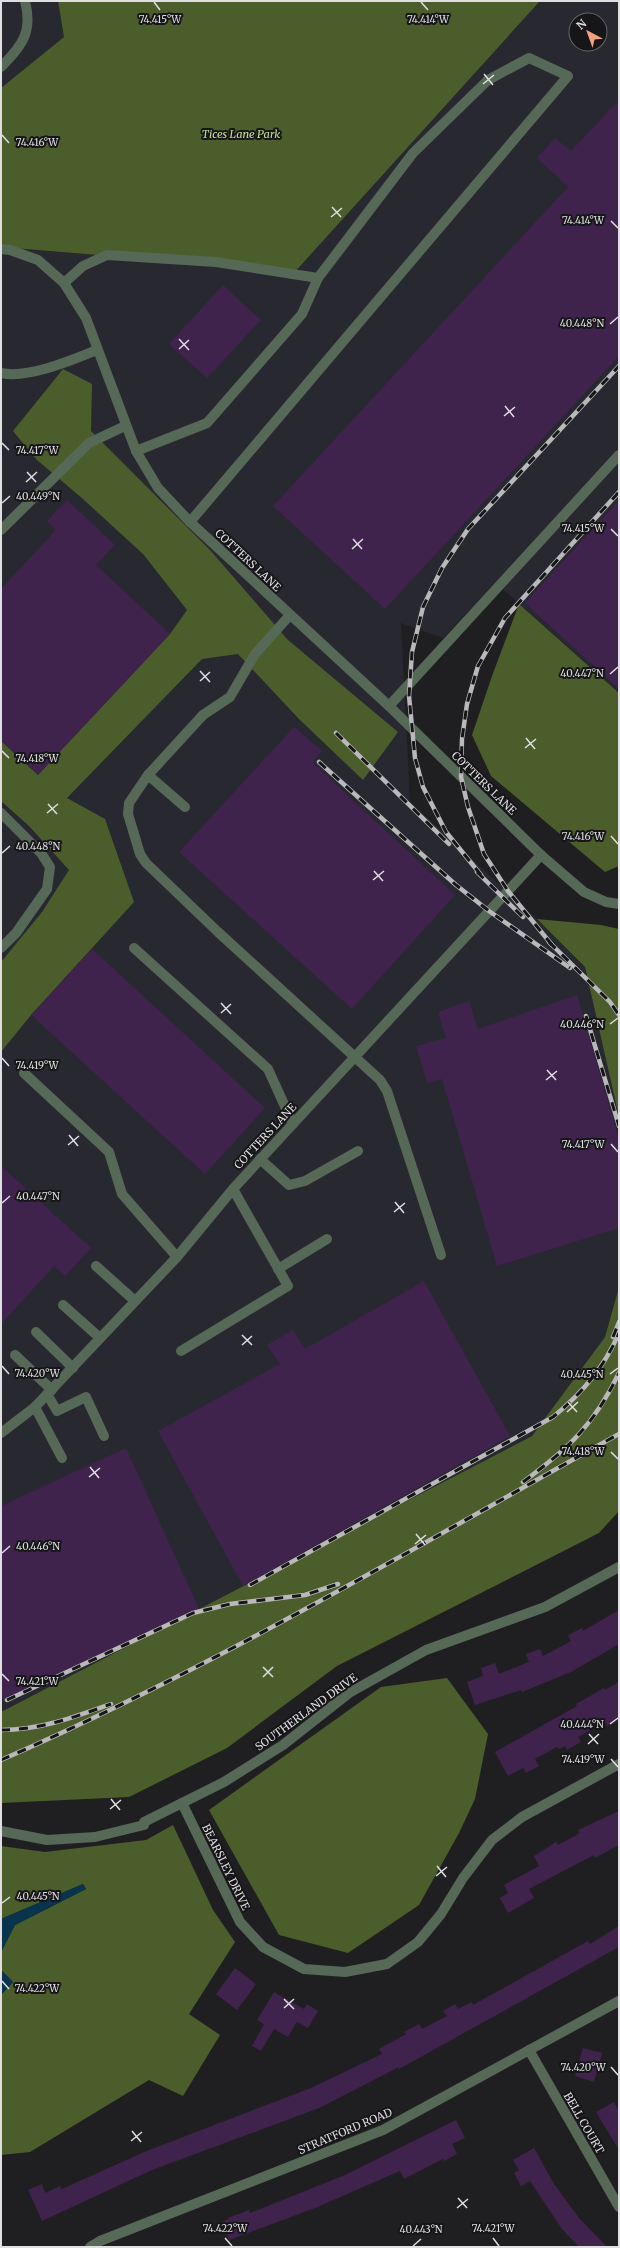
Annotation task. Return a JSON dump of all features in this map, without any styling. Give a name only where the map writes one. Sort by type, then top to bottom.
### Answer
[{"type":"street","points":[[1,67],[18,50],[27,34],[27,10],[25,1]]},
{"type":"street","points":[[136,451],[207,423],[302,314],[318,278],[413,153],[488,80],[529,58],[568,76],[190,522]]},
{"type":"street","name":"COTTERS LANE","points":[[1,249],[10,250],[38,260],[64,283],[86,318],[125,426],[136,451],[158,488],[190,522],[389,706],[541,855],[584,892],[606,902],[619,904]]},
{"type":"street","points":[[64,283],[83,266],[107,255],[216,262],[318,278]]},
{"type":"street","points":[[1,373],[9,375],[60,366],[97,350]]},
{"type":"street","points":[[1,530],[89,443],[125,426]]},
{"type":"street","points":[[389,706],[619,455]]},
{"type":"street","points":[[290,616],[255,654],[230,697],[203,715],[148,775],[129,803],[128,814],[140,854],[146,863],[224,938],[380,1080],[387,1091],[441,1255]]},
{"type":"street","points":[[148,775],[185,807]]},
{"type":"street","points":[[1,813],[41,853],[50,867],[47,889],[16,933],[1,948]]},
{"type":"street","name":"COTTERS LANE","points":[[4,1432],[35,1407],[177,1257],[233,1189],[541,855]]},
{"type":"street","points":[[134,948],[268,1069],[293,1124]]},
{"type":"street","points":[[24,1073],[109,1152],[122,1194],[142,1219],[177,1257]]},
{"type":"street","points":[[260,1160],[289,1185],[305,1181],[358,1151]]},
{"type":"street","points":[[181,1351],[288,1286],[233,1189]]},
{"type":"street","points":[[278,1268],[327,1239]]},
{"type":"street","points":[[96,1266],[136,1301]]},
{"type":"street","points":[[63,1305],[100,1338]]},
{"type":"street","points":[[36,1332],[73,1368]]},
{"type":"street","points":[[15,1354],[49,1392],[57,1411],[86,1397],[104,1436]]},
{"type":"street","points":[[35,1407],[62,1458]]},
{"type":"street","name":"SOUTHERLAND DRIVE","points":[[1,1831],[47,1840],[95,1837],[144,1825],[144,1822],[224,1782],[276,1750],[349,1693],[426,1650],[545,1607],[619,1567]]},
{"type":"street","name":"BEARSLEY DRIVE","points":[[182,1803],[240,1922],[263,1947],[304,1969],[345,1972],[387,1964],[418,1942],[441,1914],[463,1878],[492,1840],[522,1817],[619,1764]]},
{"type":"street","name":"STRATFORD ROAD","points":[[90,2247],[103,2244],[383,2130],[619,2001]]},
{"type":"street","name":"BELL COURT","points":[[529,2050],[619,2207]]},
{"type":"shaded area","points":[[1,1],[58,1],[64,37],[1,88]]},
{"type":"shaded area","points":[[540,1],[619,1],[619,693],[495,582],[443,638],[401,623],[410,802],[537,919],[585,967],[619,1117],[619,1287],[605,1337],[532,1436],[1,1712],[1,247],[242,267],[293,274]]},
{"type":"green space","name":"Tices Lane Park","points":[[58,1],[540,1],[293,274],[242,267],[1,247],[1,88],[64,37]]},
{"type":"green space","points":[[63,369],[92,384],[91,431],[210,550],[288,640],[398,732],[363,780],[299,719],[238,654],[202,659],[67,798],[105,819],[134,902],[31,1015],[1,1052],[1,962],[42,912],[69,870],[29,826],[1,801],[1,741],[38,775],[170,634],[187,610],[143,554],[83,499],[37,460],[13,431]]},
{"type":"green space","points":[[519,604],[619,693],[619,866],[605,872],[491,776],[472,735]]},
{"type":"green space","points":[[537,919],[601,925],[619,929],[619,1117],[585,967]]},
{"type":"green space","points":[[619,1287],[619,1511],[599,1533],[337,1666],[227,1748],[129,1797],[1,1803],[1,1712],[532,1436],[605,1337]]},
{"type":"green space","points":[[447,1678],[488,1734],[475,1799],[459,1833],[419,1905],[348,1953],[279,1935],[209,1810],[381,1687]]},
{"type":"green space","points":[[173,1825],[213,1910],[235,1942],[189,2014],[220,2035],[183,2096],[149,2080],[30,2152],[1,2155],[1,1995],[13,1982],[1,1970],[1,1952],[15,1925],[86,1889],[83,1884],[1,1919],[1,1846],[45,1852],[146,1840]]},
{"type":"water","points":[[83,1884],[86,1889],[15,1925],[1,1952],[1,1919]]},
{"type":"water","points":[[1,1970],[13,1982],[1,1995]]},
{"type":"building","points":[[619,100],[619,356],[385,609],[273,506],[568,187],[537,158],[555,138],[571,151]]},
{"type":"building","points":[[223,285],[261,320],[207,378],[169,344]]},
{"type":"building","points":[[67,500],[115,545],[96,565],[170,634],[38,775],[1,741],[1,589],[56,530],[47,521]]},
{"type":"building","points":[[619,500],[619,689],[525,603]]},
{"type":"building","points":[[294,727],[322,751],[313,763],[455,895],[352,1009],[179,852]]},
{"type":"building","points":[[92,949],[265,1108],[205,1174],[31,1015]]},
{"type":"building","points":[[577,995],[619,1139],[619,1228],[497,1266],[442,1079],[427,1083],[416,1046],[446,1038],[438,1012],[469,1001],[478,1029]]},
{"type":"building","points":[[1,1166],[91,1248],[65,1276],[54,1266],[1,1324]]},
{"type":"building","points":[[424,1281],[510,1436],[243,1586],[158,1431],[280,1364],[267,1345],[293,1330],[305,1349]]},
{"type":"building","points":[[126,1448],[199,1609],[1,1700],[1,1506]]},
{"type":"building","points":[[619,1610],[619,1644],[571,1672],[522,1692],[521,1690],[475,1705],[467,1682],[483,1676],[481,1668],[495,1663],[499,1674],[529,1662],[526,1654],[540,1649],[543,1656],[571,1641],[568,1635],[582,1628],[583,1631]]},
{"type":"building","points":[[619,1682],[619,1719],[607,1726],[605,1722],[578,1737],[581,1742],[567,1750],[565,1746],[559,1749],[557,1747],[535,1759],[539,1766],[526,1773],[523,1768],[508,1776],[495,1752],[577,1706],[576,1704],[604,1688],[605,1690]]},
{"type":"building","points":[[619,1811],[619,1845],[595,1858],[594,1855],[529,1889],[534,1898],[508,1913],[500,1898],[508,1893],[504,1885],[539,1866],[534,1856],[556,1842],[558,1845],[580,1833],[578,1830]]},
{"type":"building","points":[[619,1926],[619,1947],[399,2069],[399,2067],[319,2108],[152,2170],[42,2221],[28,2190],[42,2184],[45,2193],[60,2186],[62,2189],[144,2152],[311,2088],[382,2054],[379,2049],[406,2034],[404,2032],[419,2024],[422,2029],[447,2016],[443,2011],[455,2004],[458,2009],[472,2002],[473,2005],[588,1941],[590,1944]]},
{"type":"building","points":[[235,1968],[256,1984],[237,2010],[216,1994]]},
{"type":"building","points":[[274,1992],[304,2009],[307,2004],[318,2011],[308,2028],[297,2022],[288,2037],[274,2029],[261,2051],[252,2046],[264,2024],[257,2020]]},
{"type":"building","points":[[583,2048],[602,2053],[594,2082],[575,2076]]},
{"type":"building","points":[[614,2102],[619,2112],[619,2150],[596,2112]]},
{"type":"building","points":[[456,2120],[465,2138],[452,2144],[457,2154],[444,2161],[443,2159],[404,2179],[400,2171],[315,2208],[229,2240],[222,2222],[229,2219],[228,2218],[249,2210],[250,2213],[345,2175]]},
{"type":"building","points":[[534,2148],[554,2184],[579,2218],[607,2247],[579,2247],[562,2229],[530,2181],[521,2186],[514,2173],[519,2170],[513,2160]]},
{"type":"railway","points":[[481,875],[446,832],[423,787],[415,758],[409,696],[412,652],[423,607],[442,568],[468,529],[619,366]]},
{"type":"railway","points":[[552,945],[508,891],[484,854],[468,807],[461,777],[462,739],[467,704],[478,666],[505,618],[619,492]]},
{"type":"railway","points":[[336,733],[449,844]]},
{"type":"railway","points":[[319,762],[456,885],[489,911],[570,968]]},
{"type":"railway","points":[[477,872],[523,917]]},
{"type":"railway","points":[[549,942],[610,1002],[619,1015]]},
{"type":"railway","points":[[586,1016],[619,1126]]},
{"type":"railway","points":[[613,1337],[619,1322]]},
{"type":"railway","points":[[250,1585],[553,1417],[583,1389],[599,1369],[619,1333]]},
{"type":"railway","points":[[523,1482],[554,1458],[579,1434],[600,1407],[619,1373]]},
{"type":"railway","points":[[1,1760],[81,1724],[237,1646],[619,1434]]},
{"type":"railway","points":[[7,1700],[193,1613],[230,1604],[305,1595],[338,1584]]},
{"type":"railway","points":[[1,1730],[30,1728],[57,1722],[111,1704]]}]
